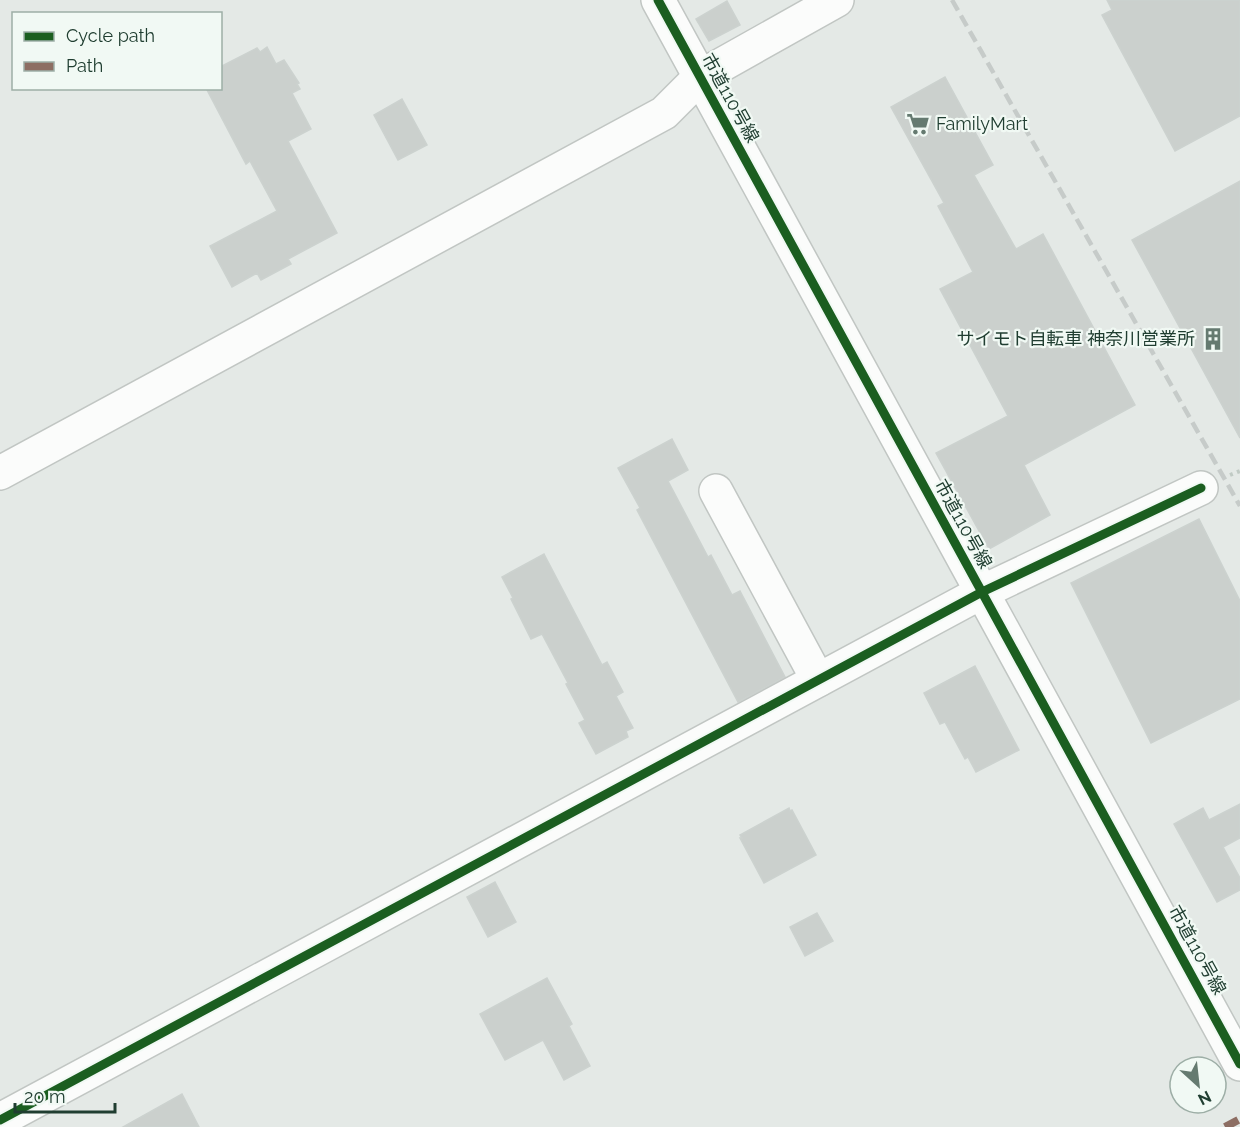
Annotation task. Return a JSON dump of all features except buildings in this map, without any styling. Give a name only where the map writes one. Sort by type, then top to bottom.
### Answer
[{"type":"street","name":"市道110号線","points":[[658,0],[1240,1064]]},
{"type":"street","points":[[0,472],[664,113],[700,77],[837,0]]},
{"type":"street","points":[[0,1119],[981,592],[1201,488]]},
{"type":"street","points":[[716,491],[818,680]]},
{"type":"railway","points":[[952,0],[1240,506]]},
{"type":"marked path","points":[[1225,1127],[1240,1119]]},
{"type":"cycle path","points":[[658,0],[1240,1064]]},
{"type":"cycle path","points":[[0,1120],[982,592],[1201,488]]},
{"type":"place","name":"FamilyMart","points":[[918,124]]},
{"type":"place","name":"サイモト自転車 神奈川営業所","points":[[1213,339]]}]
